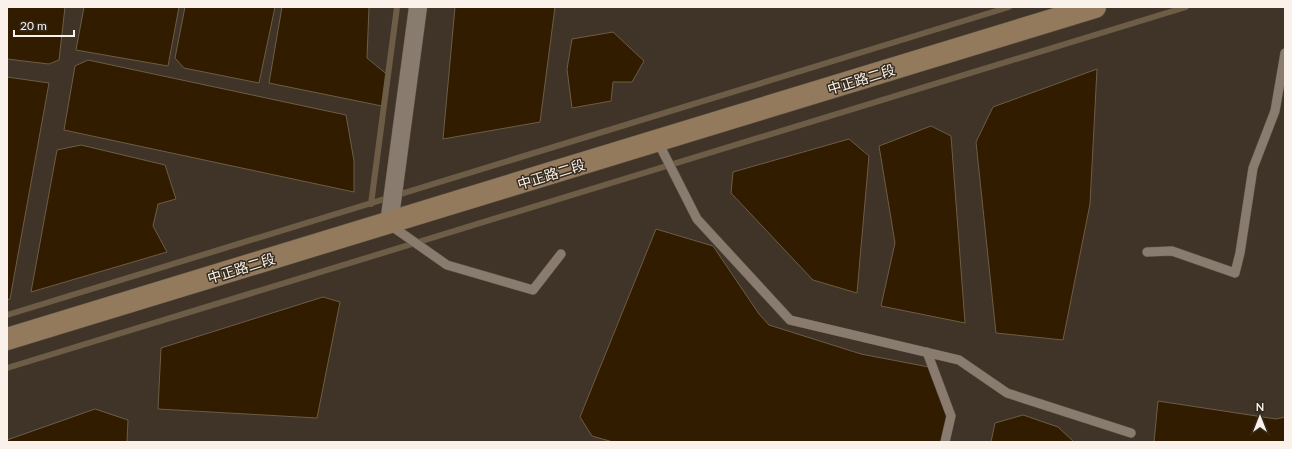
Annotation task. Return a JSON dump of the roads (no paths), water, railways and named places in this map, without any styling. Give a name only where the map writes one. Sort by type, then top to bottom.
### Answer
[{"type":"main road","name":"中正路二段","points":[[7,339],[658,142],[1095,7]]},
{"type":"street","points":[[389,224],[418,7]]},
{"type":"lane","points":[[1147,252],[1172,251],[1235,273],[1240,253],[1253,168],[1275,111],[1285,53]]},
{"type":"lane","points":[[658,142],[697,219],[790,320],[959,360],[1007,393],[1131,433]]},
{"type":"lane","points":[[389,224],[447,265],[533,290],[561,254]]},
{"type":"lane","points":[[927,352],[951,416],[945,442]]},
{"type":"waterway","points":[[371,204],[397,7]]},
{"type":"waterway","points":[[7,315],[1009,7]]},
{"type":"waterway","points":[[7,368],[1186,7]]}]
